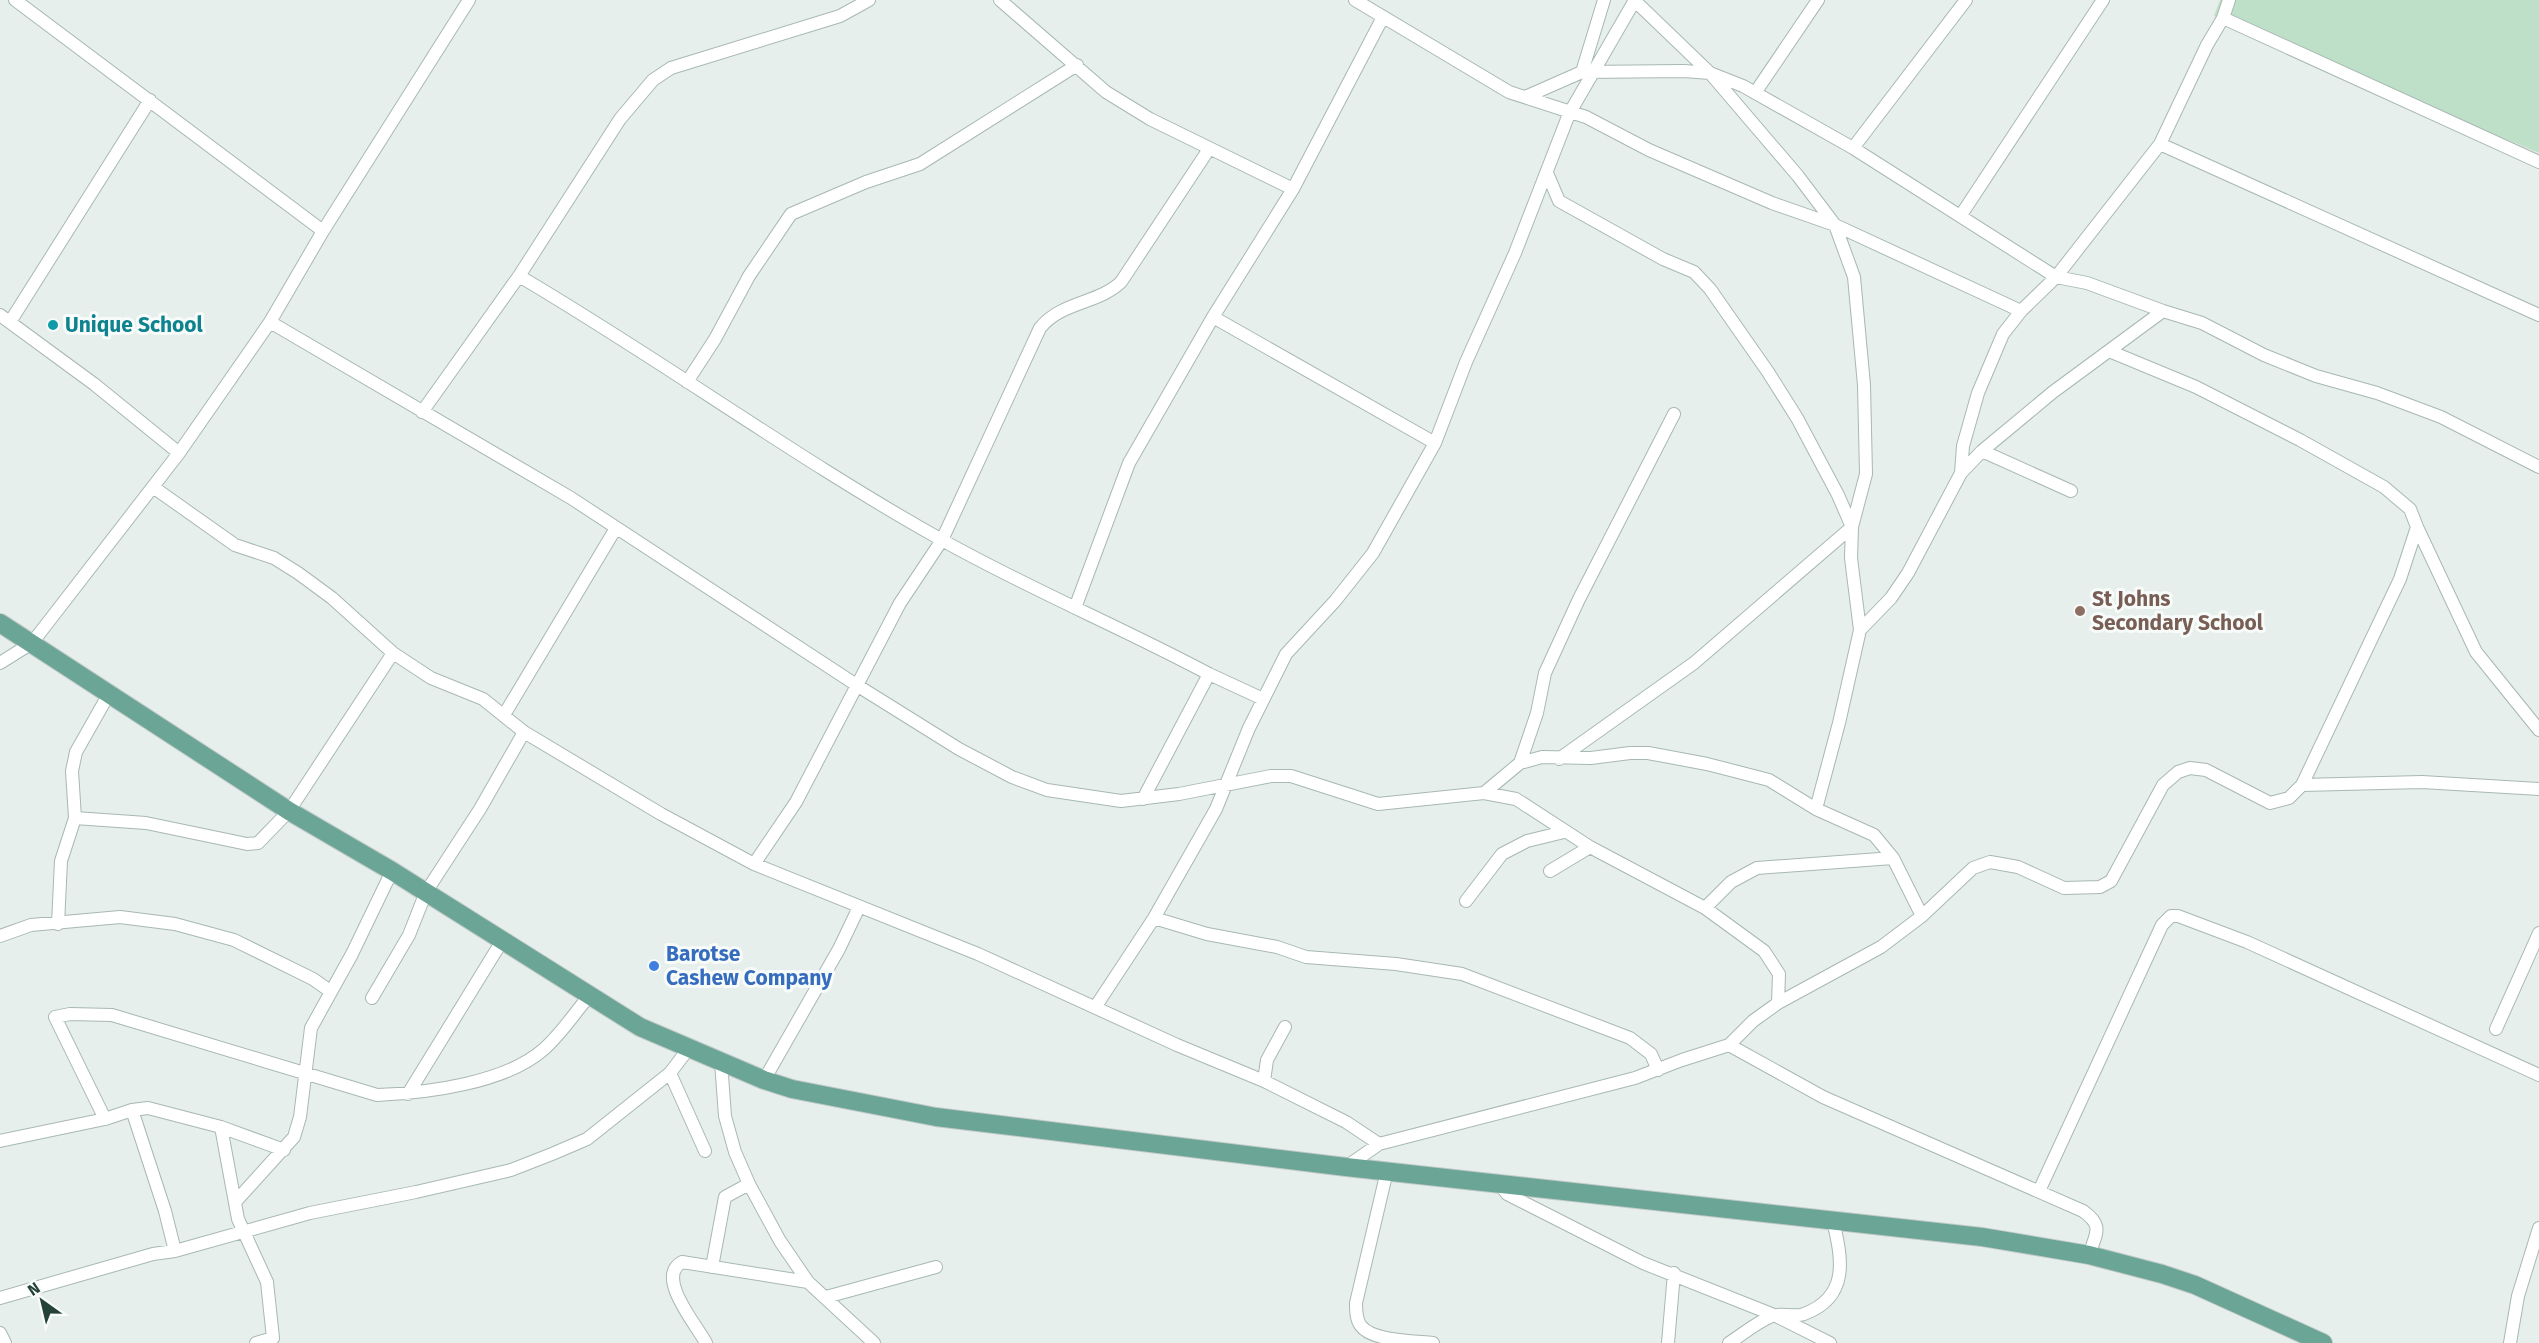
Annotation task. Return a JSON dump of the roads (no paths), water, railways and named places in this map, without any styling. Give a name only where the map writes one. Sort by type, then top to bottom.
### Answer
[{"type":"main road","points":[[0,623],[110,692],[289,811],[392,871],[640,1027],[764,1080],[864,1105],[936,1117],[1346,1167],[1982,1237],[2089,1255],[2195,1285],[2323,1343]]},
{"type":"street","points":[[15,0],[150,100],[247,177],[323,231]]},
{"type":"street","points":[[0,663],[32,643],[179,453],[270,322],[323,231],[469,0]]},
{"type":"street","points":[[422,412],[519,276],[620,119],[653,80],[670,68],[840,16],[869,0]]},
{"type":"street","points":[[1000,0],[1106,92],[1150,119],[1293,189]]},
{"type":"street","points":[[1355,0],[1509,92],[1569,114],[1586,117],[1649,150],[1762,198],[1835,225],[2021,311]]},
{"type":"street","points":[[1582,72],[1604,0]]},
{"type":"street","points":[[1096,1006],[1154,918],[1216,809],[1263,699],[1296,641],[1335,601],[1373,553],[1435,443],[1466,362],[1547,173],[1569,114],[1634,0],[1710,73],[1798,176],[1835,225],[1854,277],[1864,385],[1866,474],[1852,527],[1851,558],[1860,630],[1816,809]]},
{"type":"street","points":[[1755,93],[1818,0]]},
{"type":"street","points":[[1853,148],[1966,0]]},
{"type":"street","points":[[1961,215],[2103,0]]},
{"type":"street","points":[[1961,473],[1963,446],[1978,393],[2003,334],[2021,311],[2056,277],[2160,144],[2207,45],[2223,18],[2229,0]]},
{"type":"street","points":[[1075,608],[1129,463],[1213,317],[1293,189],[1383,17]]},
{"type":"street","points":[[2223,18],[2539,162]]},
{"type":"street","points":[[687,382],[715,339],[749,276],[791,214],[866,182],[920,165],[1077,65]]},
{"type":"street","points":[[1525,97],[1582,72],[1595,70],[1710,73],[1755,93],[1853,148],[2056,277],[2087,283],[2202,323],[2264,355],[2316,376],[2377,393],[2441,417],[2539,467]]},
{"type":"street","points":[[150,100],[5,318],[94,384],[179,453]]},
{"type":"street","points":[[2160,144],[2539,315]]},
{"type":"street","points":[[754,864],[796,802],[900,603],[942,540],[1040,328],[1048,319],[1065,309],[1103,294],[1121,282],[1209,149]]},
{"type":"street","points":[[1547,173],[1559,201],[1663,259],[1694,272],[1710,289],[1797,418],[1838,495],[1852,527]]},
{"type":"street","points":[[519,276],[616,334],[687,382],[942,540],[1075,608],[1263,699]]},
{"type":"street","points":[[1860,630],[1891,598],[1908,573],[1961,473],[1982,451],[2053,392],[2163,311]]},
{"type":"street","points":[[1213,317],[1435,443]]},
{"type":"street","points":[[270,322],[571,498],[858,686],[959,749],[1012,777],[1047,790],[1082,797],[1122,801],[1271,776],[1291,776],[1378,804],[1484,793],[1516,799],[1590,847],[1705,908],[1764,951],[1779,974],[1778,1003]]},
{"type":"street","points":[[2109,351],[2196,387],[2300,440],[2384,487],[2410,509],[2476,652],[2539,730]]},
{"type":"street","points":[[1520,763],[1537,713],[1545,673],[1674,414]]},
{"type":"street","points":[[1982,451],[2071,491]]},
{"type":"street","points":[[153,487],[235,545],[274,558],[298,573],[332,598],[393,653],[431,678],[483,699],[524,732],[661,814],[754,864],[1096,1006],[1177,1045],[1264,1081],[1346,1122],[1379,1144]]},
{"type":"street","points":[[1558,759],[1694,663],[1852,527]]},
{"type":"street","points":[[1346,1167],[1379,1144],[1635,1078],[1729,1045],[1753,1021],[1778,1003],[1881,947],[1922,916],[1973,868],[1990,862],[2018,867],[2064,888],[2100,887],[2111,881],[2163,785],[2178,772],[2190,768],[2205,770],[2270,803],[2289,798],[2302,785],[2400,579],[2417,527]]},
{"type":"street","points":[[504,715],[616,528]]},
{"type":"street","points":[[75,818],[146,823],[254,844],[262,840],[289,811],[393,653]]},
{"type":"street","points":[[1143,799],[1209,674]]},
{"type":"street","points":[[58,924],[62,861],[75,818],[72,771],[76,752],[110,692]]},
{"type":"street","points":[[372,998],[409,935],[426,892],[480,809],[524,732]]},
{"type":"street","points":[[1484,793],[1520,763],[1542,757],[1558,759],[1648,753],[1768,780],[1816,809],[1874,835],[1893,858],[1922,916]]},
{"type":"street","points":[[2302,785],[2422,782],[2539,789]]},
{"type":"street","points":[[1466,901],[1502,854],[1527,841],[1564,831]]},
{"type":"street","points":[[1550,871],[1590,847]]},
{"type":"street","points":[[1705,908],[1731,882],[1757,868],[1893,858]]},
{"type":"street","points":[[237,1200],[253,1179],[284,1150],[294,1137],[300,1117],[311,1028],[352,954],[392,871]]},
{"type":"street","points":[[764,1080],[839,950],[859,907]]},
{"type":"street","points":[[2039,1191],[2162,924],[2171,916],[2178,916],[2247,942],[2539,1075]]},
{"type":"street","points":[[0,936],[31,925],[120,917],[175,924],[234,940],[313,979],[330,991]]},
{"type":"street","points":[[1154,918],[1207,934],[1277,947],[1306,957],[1396,964],[1462,974],[1630,1038],[1651,1054],[1658,1070]]},
{"type":"street","points":[[2496,1029],[2539,933]]},
{"type":"street","points":[[408,1094],[502,941]]},
{"type":"street","points":[[105,1119],[55,1017],[70,1014],[112,1015],[193,1037],[306,1075],[377,1095],[408,1094],[490,1077],[520,1066],[545,1049],[589,996]]},
{"type":"street","points":[[1264,1081],[1268,1060],[1285,1027]]},
{"type":"street","points":[[1729,1045],[1823,1097],[2084,1211],[2096,1220],[2098,1229],[2089,1255]]},
{"type":"street","points":[[0,1298],[153,1254],[175,1251],[310,1213],[511,1170],[587,1139],[670,1072],[689,1048]]},
{"type":"street","points":[[721,1062],[725,1116],[735,1152],[749,1185],[780,1241],[808,1282],[874,1343]]},
{"type":"street","points":[[670,1072],[705,1151]]},
{"type":"street","points":[[0,1141],[148,1108],[221,1127],[284,1150]]},
{"type":"street","points":[[132,1110],[165,1211],[175,1251]]},
{"type":"street","points":[[221,1127],[243,1233],[267,1282],[273,1338],[256,1343]]},
{"type":"street","points":[[1387,1171],[1356,1303],[1357,1317],[1360,1325],[1373,1336],[1433,1343]]},
{"type":"street","points":[[1499,1183],[1507,1194],[1643,1263],[1674,1273],[1774,1315],[1830,1343]]},
{"type":"street","points":[[712,1267],[725,1197],[749,1185]]},
{"type":"street","points":[[1729,1343],[1774,1315],[1794,1317],[1805,1314],[1824,1301],[1841,1275],[1842,1264],[1833,1221]]},
{"type":"street","points":[[2510,1343],[2518,1296],[2539,1228]]},
{"type":"street","points":[[706,1343],[675,1291],[672,1272],[675,1266],[682,1262],[808,1282]]},
{"type":"street","points":[[826,1297],[936,1267]]},
{"type":"street","points":[[1668,1343],[1674,1273]]},
{"type":"street","points":[[0,1333],[5,1343]]},
{"type":"place","name":"Unique School","points":[[53,325]]},
{"type":"place","name":"St Johns Secondary School","points":[[2080,611]]},
{"type":"place","name":"Barotse Cashew Company","points":[[654,966]]}]
